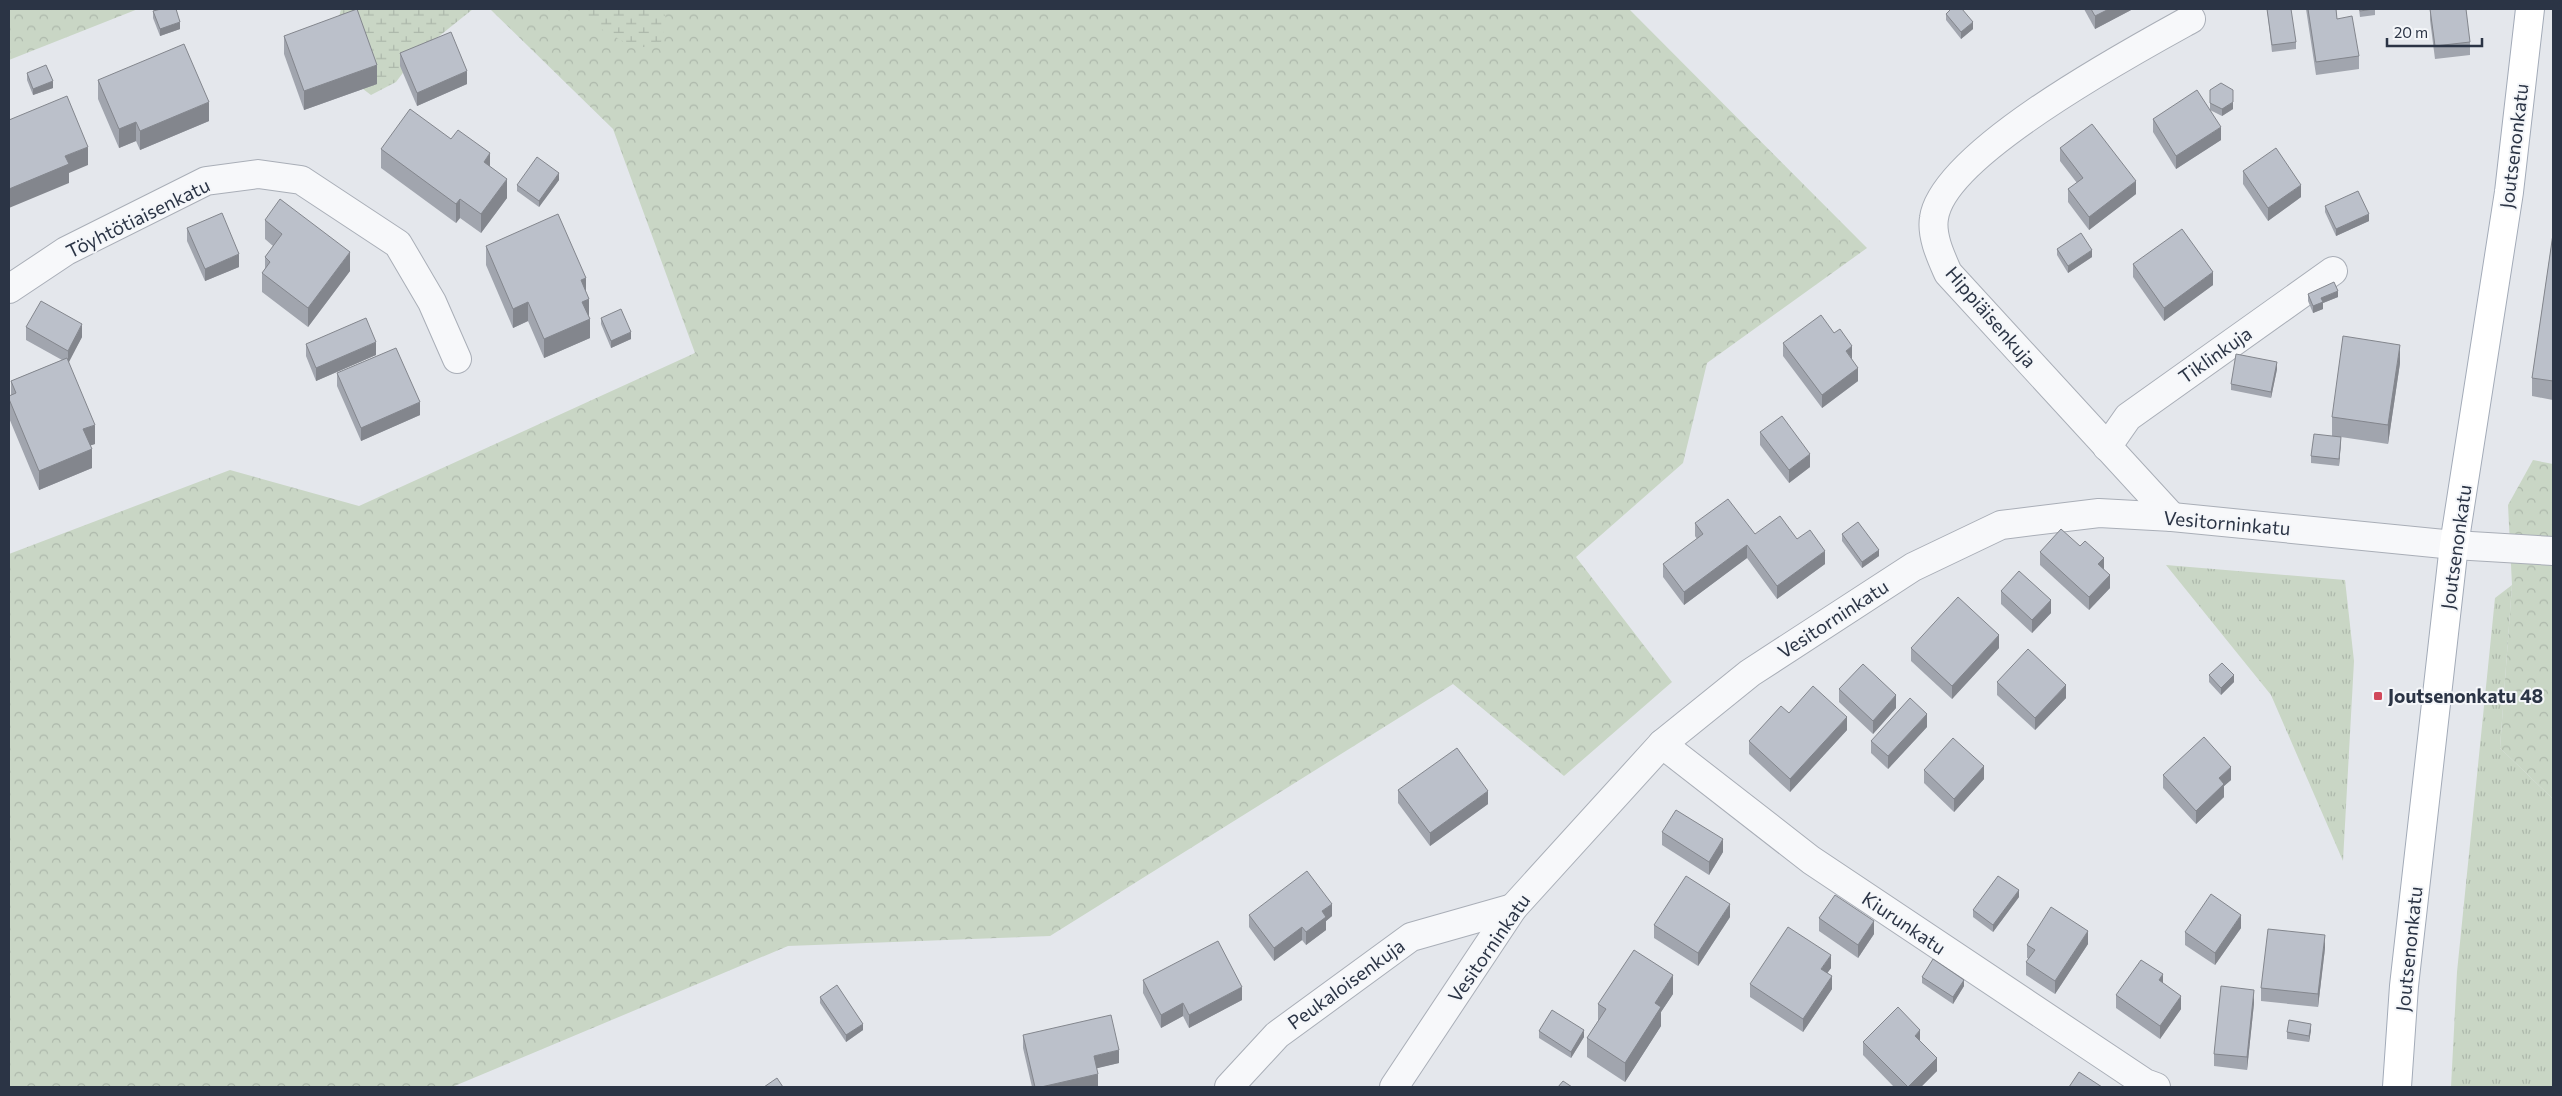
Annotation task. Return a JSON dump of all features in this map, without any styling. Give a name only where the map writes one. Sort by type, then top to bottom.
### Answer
[{"type":"main road","name":"Joutsenonkatu","points":[[2397,1087],[2404,986],[2454,545],[2509,192],[2530,9]]},
{"type":"street","name":"Hippiäisenkuja","points":[[2172,517],[1948,273],[1936,241],[1934,218],[1952,180],[1979,153],[2102,68],[2191,19]]},
{"type":"street","name":"Töyhtötiaisenkatu","points":[[9,289],[66,251],[206,181],[258,174],[301,180],[398,244],[432,302],[457,359]]},
{"type":"street","name":"Tiklinkuja","points":[[2107,447],[2128,417],[2333,271]]},
{"type":"street","name":"Vesitorninkatu","points":[[1394,1087],[1513,908],[1662,744],[1750,673],[1913,567],[2001,526],[2099,513],[2172,517],[2454,545],[2553,551]]},
{"type":"street","name":"Kiurunkatu","points":[[1662,744],[1811,860],[2145,1083],[2156,1087]]},
{"type":"street","name":"Peukaloisenkuja","points":[[1229,1087],[1277,1035],[1411,937],[1513,908]]},
{"type":"green space","points":[[9,9],[138,9],[9,60]]},
{"type":"green space","points":[[341,9],[473,9],[418,53],[396,82],[371,95],[347,77],[336,30]]},
{"type":"green space","points":[[490,9],[1629,9],[1867,248],[1707,363],[1683,463],[1576,557],[1672,682],[1564,776],[1453,684],[1050,936],[788,946],[452,1087],[9,1087],[9,554],[230,470],[359,506],[695,353],[613,129]]},
{"type":"green space","points":[[566,9],[662,9],[666,18],[661,45],[635,48]]},
{"type":"green space","points":[[2533,460],[2553,464],[2553,799],[2500,748],[2512,585],[2508,505]]},
{"type":"green space","points":[[2166,565],[2345,580],[2354,661],[2343,861],[2271,695]]},
{"type":"green space","points":[[2512,585],[2500,748],[2553,799],[2553,1087],[2451,1087],[2457,972],[2495,598]]},
{"type":"building","points":[[176,9],[180,22],[160,29],[153,11]]},
{"type":"building","points":[[357,9],[377,65],[304,91],[284,36]]},
{"type":"building","points":[[1951,9],[1962,9],[1973,22],[1961,32],[1946,14]]},
{"type":"building","points":[[2091,9],[2109,9],[2095,16]]},
{"type":"building","points":[[2267,9],[2291,9],[2296,42],[2272,45]]},
{"type":"building","points":[[2308,9],[2336,9],[2337,19],[2352,16],[2359,56],[2316,62]]},
{"type":"building","points":[[2430,9],[2466,9],[2470,42],[2435,46]]},
{"type":"building","points":[[451,32],[467,71],[417,93],[400,53]]},
{"type":"building","points":[[184,44],[209,102],[140,131],[136,122],[119,129],[98,80]]},
{"type":"building","points":[[46,65],[53,81],[33,89],[27,73]]},
{"type":"building","points":[[2221,83],[2233,90],[2233,102],[2222,109],[2210,103],[2210,90]]},
{"type":"building","points":[[2197,90],[2221,127],[2176,156],[2153,119]]},
{"type":"building","points":[[67,96],[88,147],[65,156],[69,164],[9,189],[9,120]]},
{"type":"building","points":[[410,109],[451,139],[458,130],[490,153],[484,162],[507,179],[481,214],[460,199],[456,204],[381,149]]},
{"type":"building","points":[[2092,124],[2136,181],[2089,217],[2068,189],[2083,178],[2060,148]]},
{"type":"building","points":[[2276,148],[2301,185],[2268,208],[2243,171]]},
{"type":"building","points":[[537,157],[559,173],[539,201],[517,185]]},
{"type":"building","points":[[2358,191],[2369,214],[2336,229],[2325,206]]},
{"type":"building","points":[[280,199],[350,252],[308,308],[262,273],[270,262],[265,257],[282,234],[265,220]]},
{"type":"building","points":[[222,213],[239,254],[205,269],[187,228]]},
{"type":"building","points":[[558,214],[586,278],[581,280],[589,299],[582,302],[590,319],[544,339],[528,302],[513,309],[486,246]]},
{"type":"building","points":[[2182,229],[2213,272],[2164,308],[2133,264]]},
{"type":"building","points":[[2081,233],[2092,250],[2068,266],[2057,249]]},
{"type":"building","points":[[2553,234],[2553,381],[2532,378]]},
{"type":"building","points":[[2334,282],[2338,291],[2321,298],[2323,302],[2313,306],[2308,294]]},
{"type":"building","points":[[41,301],[82,324],[68,351],[26,327]]},
{"type":"building","points":[[621,309],[631,332],[611,341],[601,318]]},
{"type":"building","points":[[1821,315],[1834,333],[1840,329],[1852,346],[1846,351],[1858,368],[1822,395],[1783,343]]},
{"type":"building","points":[[366,318],[376,342],[316,368],[306,344]]},
{"type":"building","points":[[2343,336],[2400,345],[2388,425],[2332,417]]},
{"type":"building","points":[[396,348],[420,402],[361,428],[337,373]]},
{"type":"building","points":[[2236,354],[2277,362],[2271,392],[2231,384]]},
{"type":"building","points":[[67,358],[95,425],[83,429],[92,449],[39,471],[9,399],[9,396],[16,393],[11,381]]},
{"type":"building","points":[[1782,416],[1810,454],[1789,470],[1760,432]]},
{"type":"building","points":[[2314,434],[2341,437],[2339,459],[2311,456]]},
{"type":"building","points":[[1728,499],[1755,534],[1780,516],[1797,539],[1810,530],[1825,551],[1777,586],[1747,545],[1684,592],[1663,564],[1703,534],[1695,523]]},
{"type":"building","points":[[1858,522],[1879,550],[1862,562],[1842,534]]},
{"type":"building","points":[[2061,529],[2080,546],[2085,541],[2104,558],[2098,564],[2110,575],[2089,597],[2040,552]]},
{"type":"building","points":[[2019,571],[2051,600],[2032,620],[2001,591]]},
{"type":"building","points":[[1958,597],[1999,635],[1952,686],[1911,648]]},
{"type":"building","points":[[2028,649],[2066,685],[2035,718],[1997,682]]},
{"type":"building","points":[[2222,663],[2234,675],[2221,688],[2209,675]]},
{"type":"building","points":[[1863,664],[1896,695],[1873,721],[1839,689]]},
{"type":"building","points":[[1813,686],[1847,717],[1790,779],[1749,741],[1781,706],[1789,713]]},
{"type":"building","points":[[1910,698],[1927,714],[1888,756],[1871,741]]},
{"type":"building","points":[[2204,737],[2231,767],[2219,778],[2224,784],[2196,811],[2163,775]]},
{"type":"building","points":[[1953,738],[1984,766],[1954,799],[1924,770]]},
{"type":"building","points":[[1457,748],[1488,791],[1430,833],[1398,790]]},
{"type":"building","points":[[1676,810],[1723,839],[1709,862],[1662,832]]},
{"type":"building","points":[[1307,871],[1332,904],[1322,911],[1326,917],[1306,932],[1302,927],[1274,948],[1249,915]]},
{"type":"building","points":[[1686,876],[1730,904],[1698,953],[1654,925]]},
{"type":"building","points":[[1998,876],[2019,890],[1993,925],[1973,910]]},
{"type":"building","points":[[2211,894],[2241,915],[2215,953],[2185,932]]},
{"type":"building","points":[[1835,895],[1874,921],[1858,945],[1819,918]]},
{"type":"building","points":[[2051,907],[2088,931],[2055,981],[2026,962],[2035,950],[2027,945]]},
{"type":"building","points":[[1788,927],[1831,955],[1821,969],[1832,976],[1803,1019],[1750,984]]},
{"type":"building","points":[[2268,929],[2325,935],[2318,994],[2261,988]]},
{"type":"building","points":[[1218,941],[1242,987],[1189,1015],[1183,1003],[1161,1015],[1143,980]]},
{"type":"building","points":[[1634,950],[1673,975],[1655,1003],[1661,1007],[1625,1063],[1587,1038],[1606,1009],[1598,1004]]},
{"type":"building","points":[[1933,959],[1964,980],[1953,997],[1922,977]]},
{"type":"building","points":[[2141,960],[2163,974],[2159,980],[2181,996],[2160,1026],[2116,995]]},
{"type":"building","points":[[837,985],[863,1024],[846,1035],[820,997]]},
{"type":"building","points":[[2221,986],[2254,990],[2247,1057],[2214,1054]]},
{"type":"building","points":[[1898,1007],[1920,1030],[1915,1036],[1937,1058],[1908,1087],[1863,1042]]},
{"type":"building","points":[[1552,1010],[1584,1030],[1571,1052],[1539,1031]]},
{"type":"building","points":[[1111,1015],[1119,1050],[1094,1056],[1098,1074],[1035,1087],[1023,1035]]},
{"type":"building","points":[[2289,1020],[2311,1024],[2309,1036],[2287,1032]]},
{"type":"building","points":[[2079,1072],[2102,1087],[2069,1087]]},
{"type":"building","points":[[777,1078],[783,1087],[764,1087]]},
{"type":"building","points":[[1563,1081],[1572,1087],[1558,1087]]},
{"type":"place","name":"Joutsenonkatu 48","points":[[2378,696]]}]
